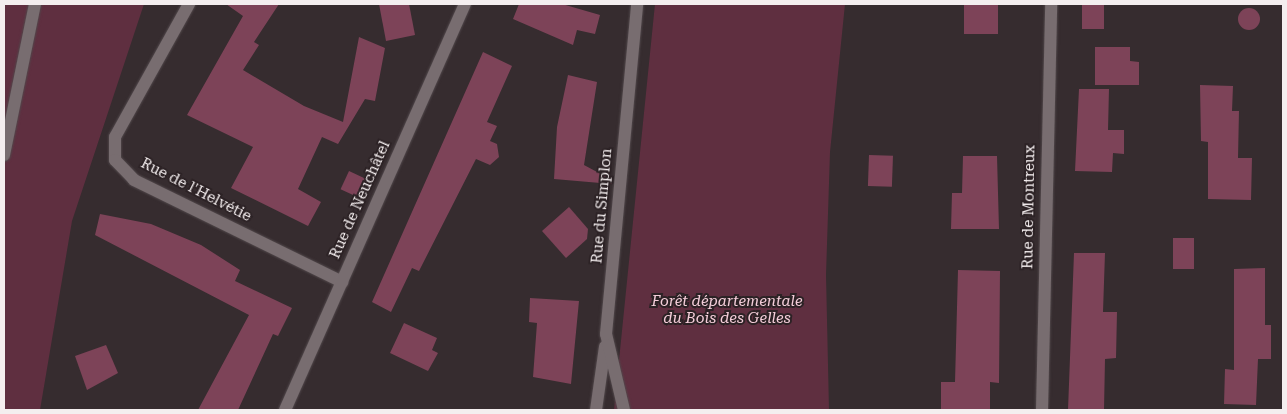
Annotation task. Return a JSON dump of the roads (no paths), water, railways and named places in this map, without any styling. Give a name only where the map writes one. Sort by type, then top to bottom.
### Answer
[{"type":"street","points":[[4,155],[35,4]]},
{"type":"street","name":"Rue de l'Helvétie","points":[[189,4],[115,137],[115,160],[134,180],[342,282]]},
{"type":"street","name":"Rue de Neuchâtel","points":[[285,410],[465,4]]},
{"type":"street","name":"Rue du Simplon","points":[[624,410],[606,334],[637,4]]},
{"type":"street","name":"Rue de Montreux","points":[[1042,410],[1051,4]]},
{"type":"street","points":[[596,410],[606,334]]},
{"type":"park label","name":"Forêt départementale du Bois des Gelles","points":[[727,310]]}]
